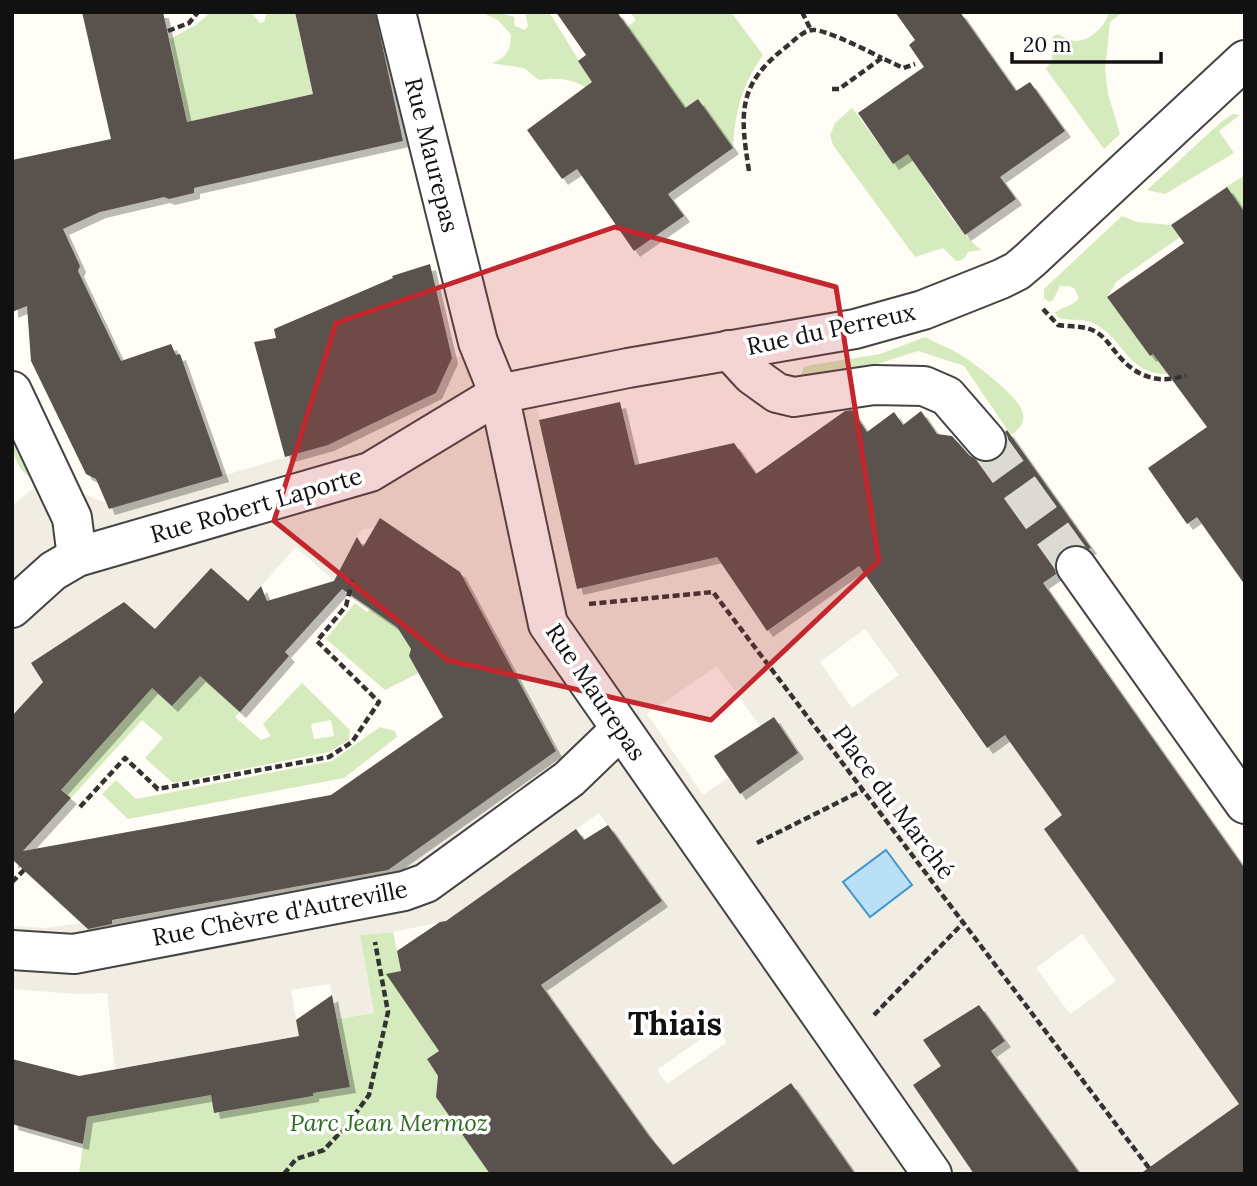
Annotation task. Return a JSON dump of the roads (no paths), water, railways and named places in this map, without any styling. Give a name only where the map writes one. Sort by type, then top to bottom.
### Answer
[{"type":"street","name":"Rue Maurepas","points":[[396,12],[478,342],[499,394],[548,624],[932,1174]]},
{"type":"street","name":"Rue du Perreux","points":[[499,394],[855,329],[923,310],[1017,271],[1245,60]]},
{"type":"street","points":[[729,350],[752,375],[777,393],[794,397],[873,385],[924,386],[947,396],[986,441]]},
{"type":"street","points":[[12,391],[72,518],[78,557]]},
{"type":"street","name":"Rue Robert Laporte","points":[[12,608],[53,571],[78,557],[370,472],[499,394]]},
{"type":"street","points":[[1076,566],[1245,804]]},
{"type":"street","name":"Rue Chèvre d'Autreville","points":[[12,950],[74,954],[404,891],[426,883],[569,779],[621,729]]},
{"type":"water","points":[[886,850],[912,885],[870,917],[843,882]]},
{"type":"tunnel","points":[[986,441],[1076,566]]},
{"type":"district","name":"Thiais","points":[[675,1023]]},
{"type":"park label","name":"Parc Jean Mermoz","points":[[389,1122]]}]
